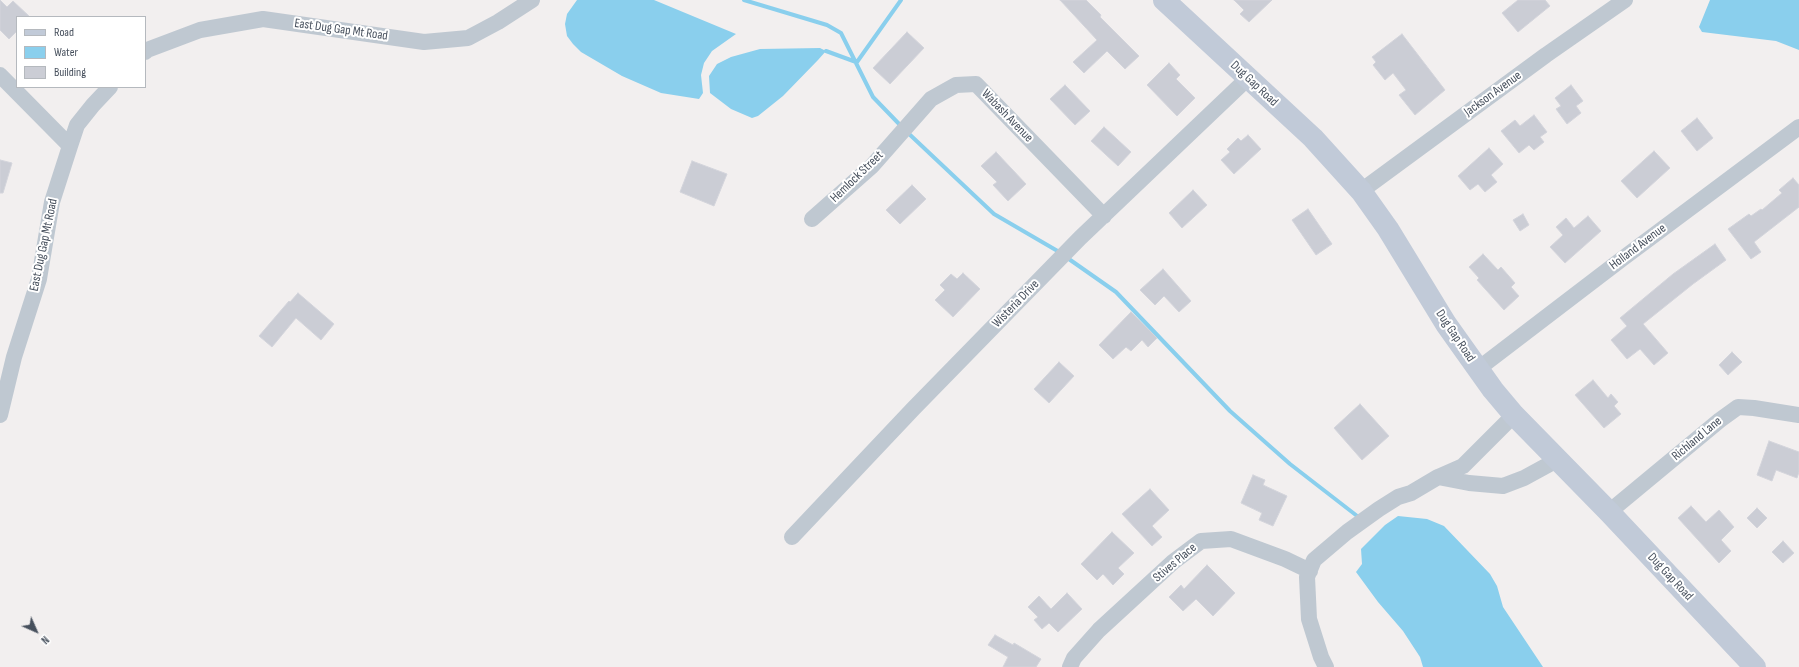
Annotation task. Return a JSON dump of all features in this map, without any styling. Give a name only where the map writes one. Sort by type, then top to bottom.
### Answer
[{"type":"street","name":"East Dug Gap Mt Road","points":[[146,51],[200,30],[263,19],[424,42],[468,38],[498,22],[532,0]]},
{"type":"street","name":"Jackson Avenue","points":[[1361,191],[1540,60],[1625,0]]},
{"type":"street","name":"Dug Gap Road","points":[[1174,3],[1248,78],[1312,138],[1361,191],[1388,229],[1446,324],[1514,416],[1609,512],[1755,667]]},
{"type":"street","points":[[0,75],[70,146]]},
{"type":"street","name":"Wisteria Drive","points":[[792,537],[919,403],[1080,238],[1248,78]]},
{"type":"street","name":"Wabash Avenue","points":[[901,132],[931,98],[956,85],[976,84],[1104,216]]},
{"type":"street","name":"East Dug Gap Mt Road","points":[[0,415],[14,357],[38,279],[52,202],[70,146],[77,126],[93,105],[109,88]]},
{"type":"street","name":"Holland Avenue","points":[[1478,369],[1799,127]]},
{"type":"street","name":"Hemlock Street","points":[[812,219],[872,166],[901,132]]},
{"type":"street","name":"Richland Lane","points":[[1609,512],[1714,424],[1738,407],[1799,415]]},
{"type":"street","points":[[1326,667],[1321,657],[1309,619],[1307,577],[1314,560],[1346,532],[1398,497],[1411,493],[1438,477],[1463,466],[1514,416]]},
{"type":"street","points":[[1438,477],[1469,483],[1503,486],[1524,478],[1557,460]]},
{"type":"street","name":"Stives Place","points":[[1070,667],[1074,658],[1099,630],[1173,562],[1201,541],[1231,539],[1285,559],[1310,571]]},
{"type":"water","points":[[577,0],[654,0],[736,34],[712,51],[704,63],[701,75],[703,93],[699,99],[661,93],[622,76],[581,52],[573,44],[567,36],[565,24],[567,14]]},
{"type":"water","points":[[1710,0],[1799,0],[1799,50],[1776,41],[1702,32],[1699,27]]},
{"type":"water","points":[[820,48],[826,51],[783,96],[758,116],[752,118],[731,109],[710,93],[709,76],[717,64],[731,57],[760,49]]},
{"type":"water","points":[[1398,516],[1427,519],[1444,526],[1490,574],[1497,586],[1503,607],[1543,667],[1423,667],[1420,657],[1403,631],[1378,602],[1356,572],[1362,564],[1361,549],[1385,525]]},
{"type":"building","points":[[0,0],[7,7],[13,1],[29,16],[16,16],[16,32],[9,39],[0,30]]},
{"type":"building","points":[[1060,0],[1086,0],[1101,15],[1100,17],[1139,56],[1125,69],[1107,51],[1084,73],[1073,62],[1097,40]]},
{"type":"building","points":[[1234,0],[1272,0],[1249,22],[1240,14],[1244,10]]},
{"type":"building","points":[[1518,0],[1545,0],[1550,6],[1518,32],[1502,13]]},
{"type":"building","points":[[907,32],[924,48],[890,84],[873,68]]},
{"type":"building","points":[[1402,34],[1445,90],[1415,115],[1399,95],[1406,90],[1393,73],[1385,80],[1373,65],[1376,62],[1372,57]]},
{"type":"building","points":[[1169,63],[1180,75],[1176,79],[1195,98],[1177,116],[1147,85]]},
{"type":"building","points":[[1065,85],[1090,111],[1075,125],[1050,99]]},
{"type":"building","points":[[1571,85],[1583,101],[1576,106],[1581,113],[1567,124],[1556,109],[1561,106],[1555,98]]},
{"type":"building","points":[[1534,115],[1547,132],[1540,137],[1544,142],[1534,150],[1529,145],[1519,153],[1501,131],[1515,120],[1520,126]]},
{"type":"building","points":[[1697,118],[1713,138],[1697,151],[1681,131]]},
{"type":"building","points":[[1104,127],[1131,152],[1118,166],[1091,141]]},
{"type":"building","points":[[1248,135],[1261,149],[1234,174],[1221,160],[1230,152],[1227,149],[1238,138],[1241,141]]},
{"type":"building","points":[[1489,148],[1503,164],[1491,175],[1497,182],[1485,192],[1478,184],[1470,190],[1458,176]]},
{"type":"building","points":[[1654,151],[1670,168],[1637,198],[1621,181]]},
{"type":"building","points":[[996,152],[1026,184],[1008,201],[993,185],[997,182],[981,166]]},
{"type":"building","points":[[0,160],[12,163],[3,193],[0,193]]},
{"type":"building","points":[[692,161],[727,174],[714,206],[680,192]]},
{"type":"building","points":[[1793,178],[1799,185],[1799,207],[1754,242],[1761,252],[1751,259],[1728,229],[1749,214],[1751,216],[1761,209],[1762,210],[1782,193],[1779,190]]},
{"type":"building","points":[[912,185],[926,199],[900,224],[886,210]]},
{"type":"building","points":[[1193,190],[1207,205],[1182,228],[1169,213]]},
{"type":"building","points":[[1308,209],[1332,244],[1316,255],[1292,220]]},
{"type":"building","points":[[1523,214],[1529,225],[1520,231],[1513,220]]},
{"type":"building","points":[[1588,216],[1601,231],[1565,263],[1550,247],[1563,235],[1556,227],[1566,218],[1574,228]]},
{"type":"building","points":[[1715,244],[1726,260],[1643,324],[1668,353],[1654,365],[1640,349],[1627,359],[1611,340],[1627,326],[1620,318],[1673,274]]},
{"type":"building","points":[[1483,254],[1498,270],[1501,267],[1515,283],[1511,287],[1519,296],[1504,310],[1477,280],[1479,278],[1469,267]]},
{"type":"building","points":[[1163,269],[1191,301],[1179,312],[1164,296],[1155,305],[1140,290]]},
{"type":"building","points":[[963,273],[980,289],[953,317],[935,300],[945,290],[940,285],[951,274],[957,279]]},
{"type":"building","points":[[298,293],[334,324],[321,340],[296,318],[272,347],[259,336],[289,301],[290,302]]},
{"type":"building","points":[[1131,312],[1157,338],[1148,347],[1142,340],[1131,351],[1126,347],[1113,359],[1099,345]]},
{"type":"building","points":[[1732,352],[1742,362],[1728,375],[1719,365]]},
{"type":"building","points":[[1059,362],[1074,376],[1049,403],[1034,389]]},
{"type":"building","points":[[1593,380],[1608,398],[1611,394],[1618,402],[1614,406],[1621,414],[1604,428],[1575,395]]},
{"type":"building","points":[[1360,404],[1389,436],[1362,460],[1334,428]]},
{"type":"building","points":[[1769,441],[1799,452],[1799,472],[1797,478],[1776,470],[1772,481],[1757,475]]},
{"type":"building","points":[[1253,475],[1265,480],[1263,485],[1287,496],[1273,526],[1259,520],[1262,513],[1241,503]]},
{"type":"building","points":[[1150,489],[1169,510],[1152,526],[1162,537],[1152,546],[1122,514]]},
{"type":"building","points":[[1691,506],[1706,522],[1719,510],[1734,527],[1721,540],[1731,551],[1719,563],[1678,518]]},
{"type":"building","points":[[1757,508],[1767,518],[1757,528],[1747,518]]},
{"type":"building","points":[[1112,532],[1134,553],[1118,568],[1124,574],[1113,585],[1103,574],[1097,580],[1081,564]]},
{"type":"building","points":[[1783,541],[1794,553],[1783,563],[1772,552]]},
{"type":"building","points":[[1207,565],[1235,593],[1213,616],[1196,599],[1183,611],[1169,597],[1181,585],[1184,589]]},
{"type":"building","points":[[1067,593],[1082,609],[1058,632],[1049,623],[1042,629],[1034,620],[1038,617],[1028,607],[1039,596],[1051,609]]},
{"type":"building","points":[[995,635],[1013,645],[1014,643],[1041,659],[1036,667],[1003,667],[1008,657],[988,645]]},
{"type":"waterway","points":[[744,0],[827,25],[841,33],[873,97],[902,127]]},
{"type":"waterway","points":[[857,62],[901,0]]},
{"type":"waterway","points":[[826,51],[856,62]]},
{"type":"waterway","points":[[907,132],[994,214],[1061,253]]},
{"type":"waterway","points":[[1066,257],[1116,292],[1230,411],[1290,464],[1361,519]]}]
